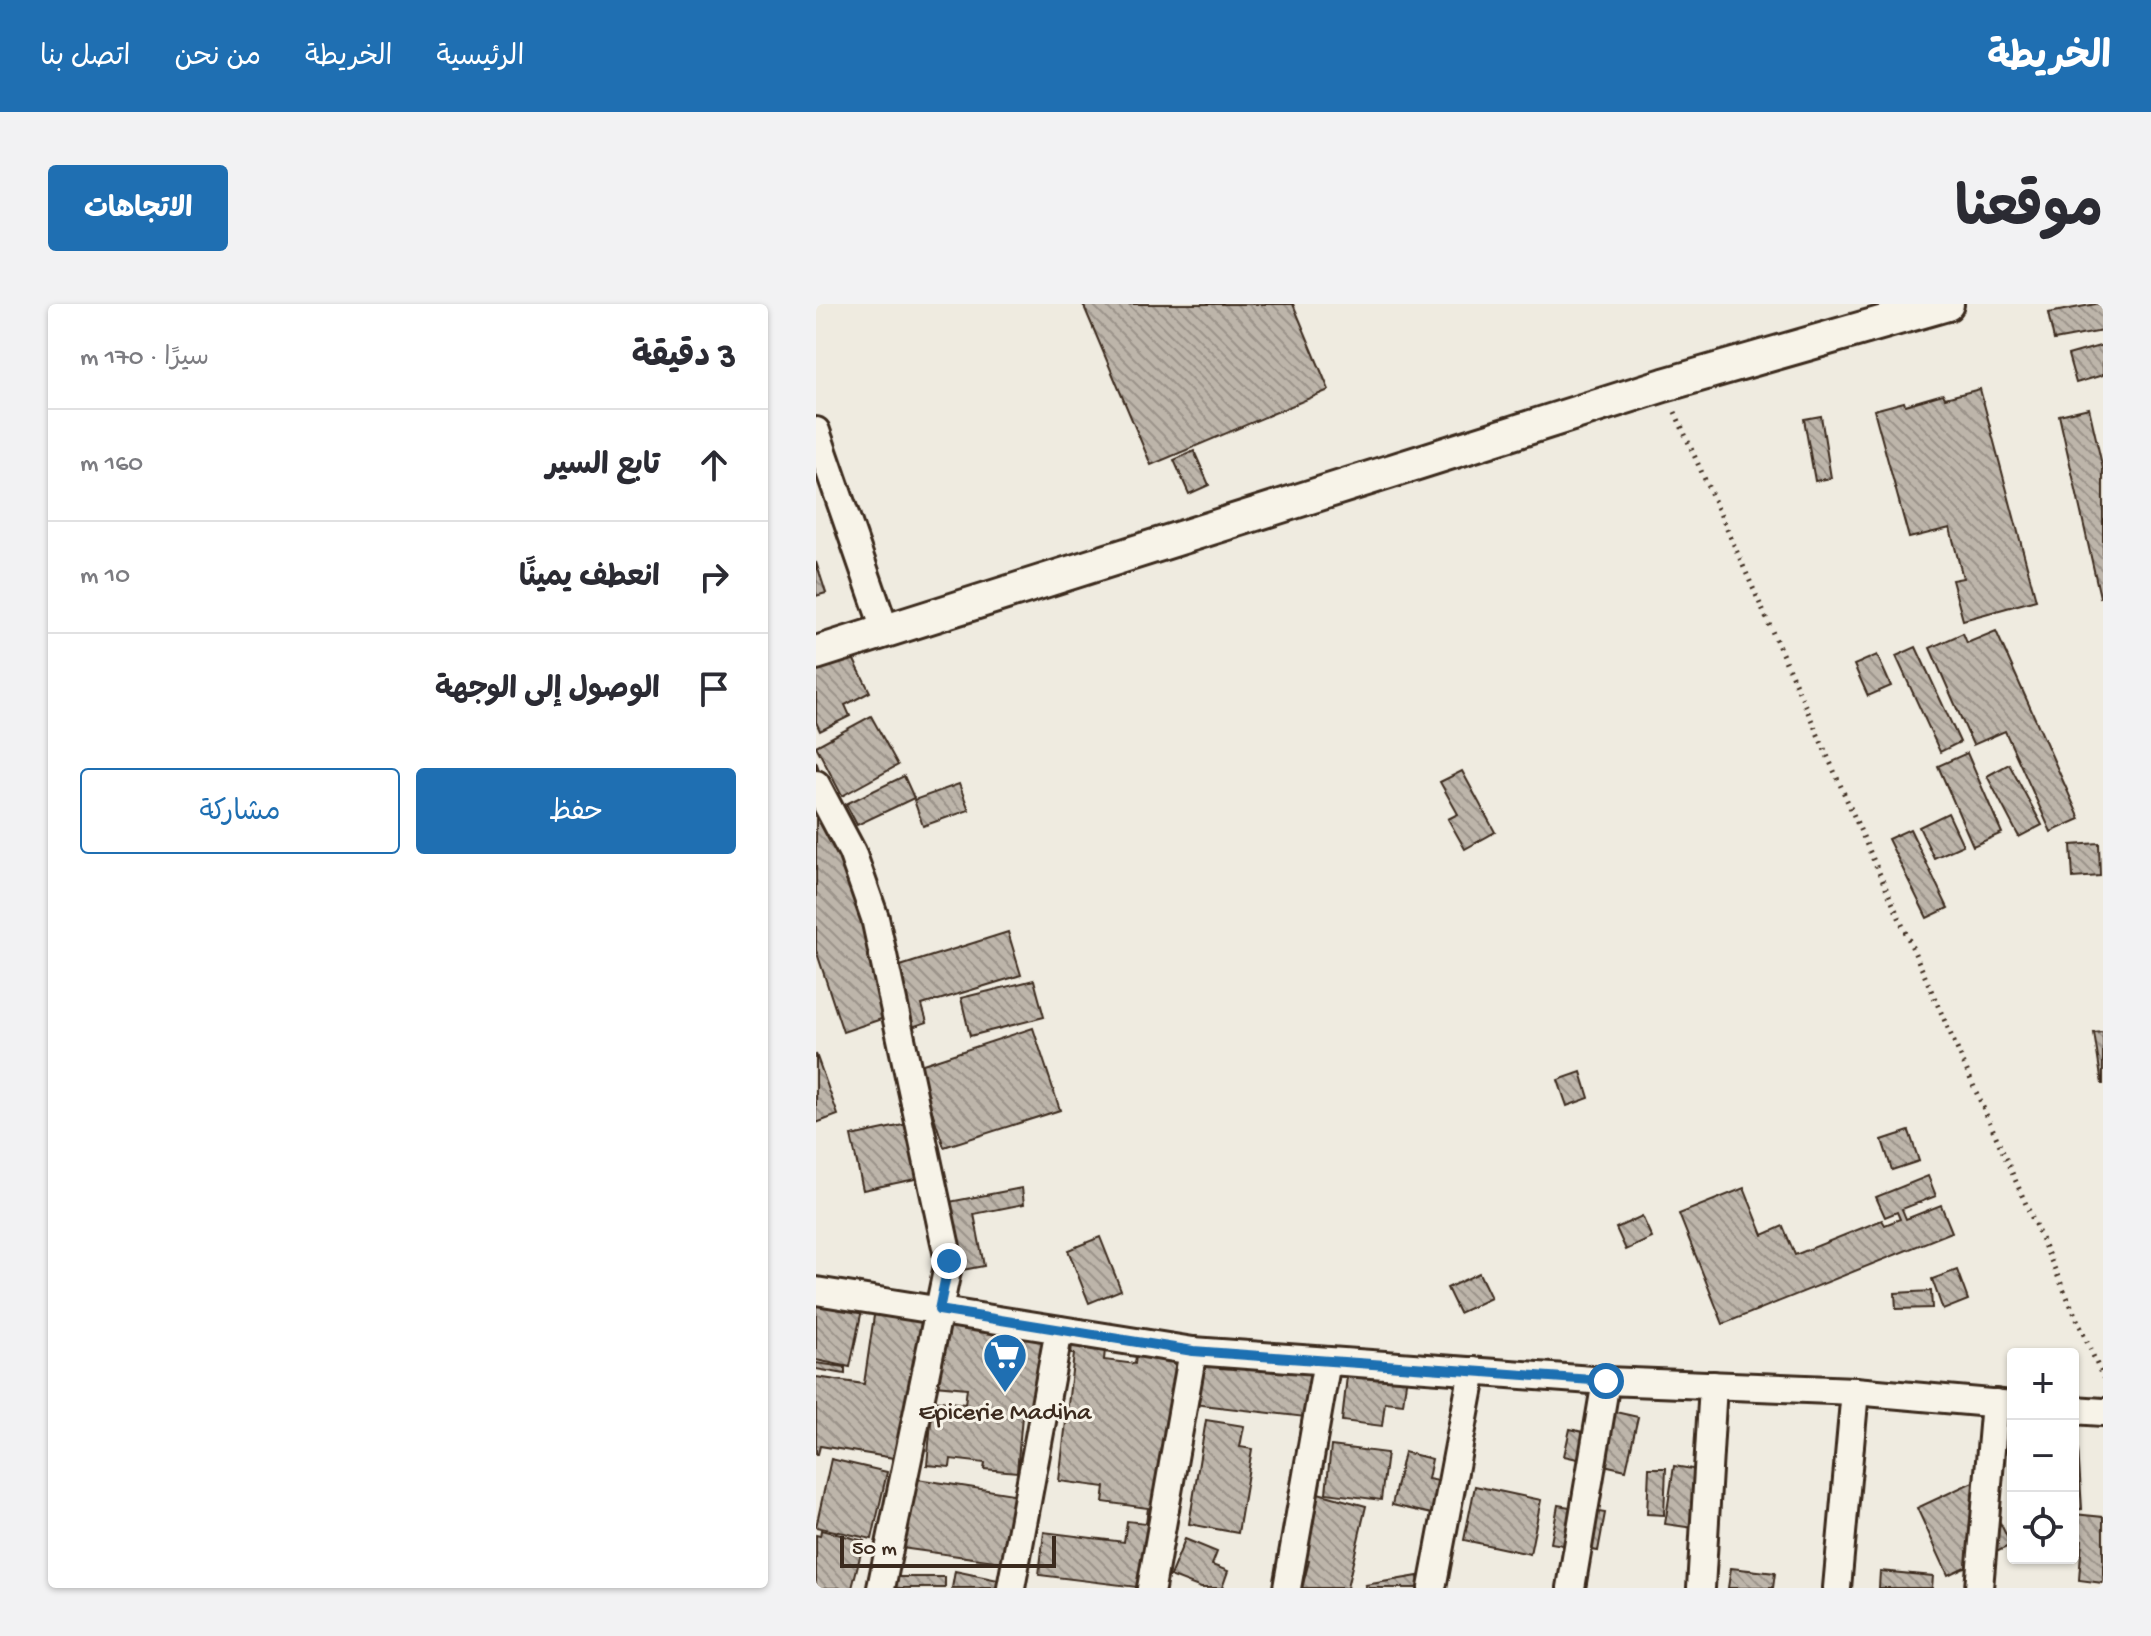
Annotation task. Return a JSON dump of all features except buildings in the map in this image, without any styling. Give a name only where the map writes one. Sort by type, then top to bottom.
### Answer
[{"type":"street","points":[[816,653],[1664,385],[1947,304]]},
{"type":"street","points":[[816,431],[885,630]]},
{"type":"street","points":[[816,784],[852,852],[875,918],[949,1261],[881,1588]]},
{"type":"street","points":[[816,1291],[1193,1351],[1606,1381],[1855,1391],[2004,1404],[1979,1588]]},
{"type":"street","points":[[1011,1588],[1059,1330]]},
{"type":"street","points":[[1151,1588],[1193,1351]]},
{"type":"street","points":[[1287,1588],[1327,1361]]},
{"type":"street","points":[[1432,1588],[1473,1371]]},
{"type":"street","points":[[1571,1588],[1606,1381]]},
{"type":"street","points":[[1701,1588],[1713,1385]]},
{"type":"street","points":[[1837,1588],[1855,1391]]},
{"type":"street","points":[[2079,1410],[2103,1412]]},
{"type":"path","points":[[1664,385],[2103,1378]]},
{"type":"place","name":"Epicerie Madiha","points":[[1005,1394]]},
{"type":"route","points":[[949,1261],[939,1310],[1193,1351],[1606,1381]]}]
